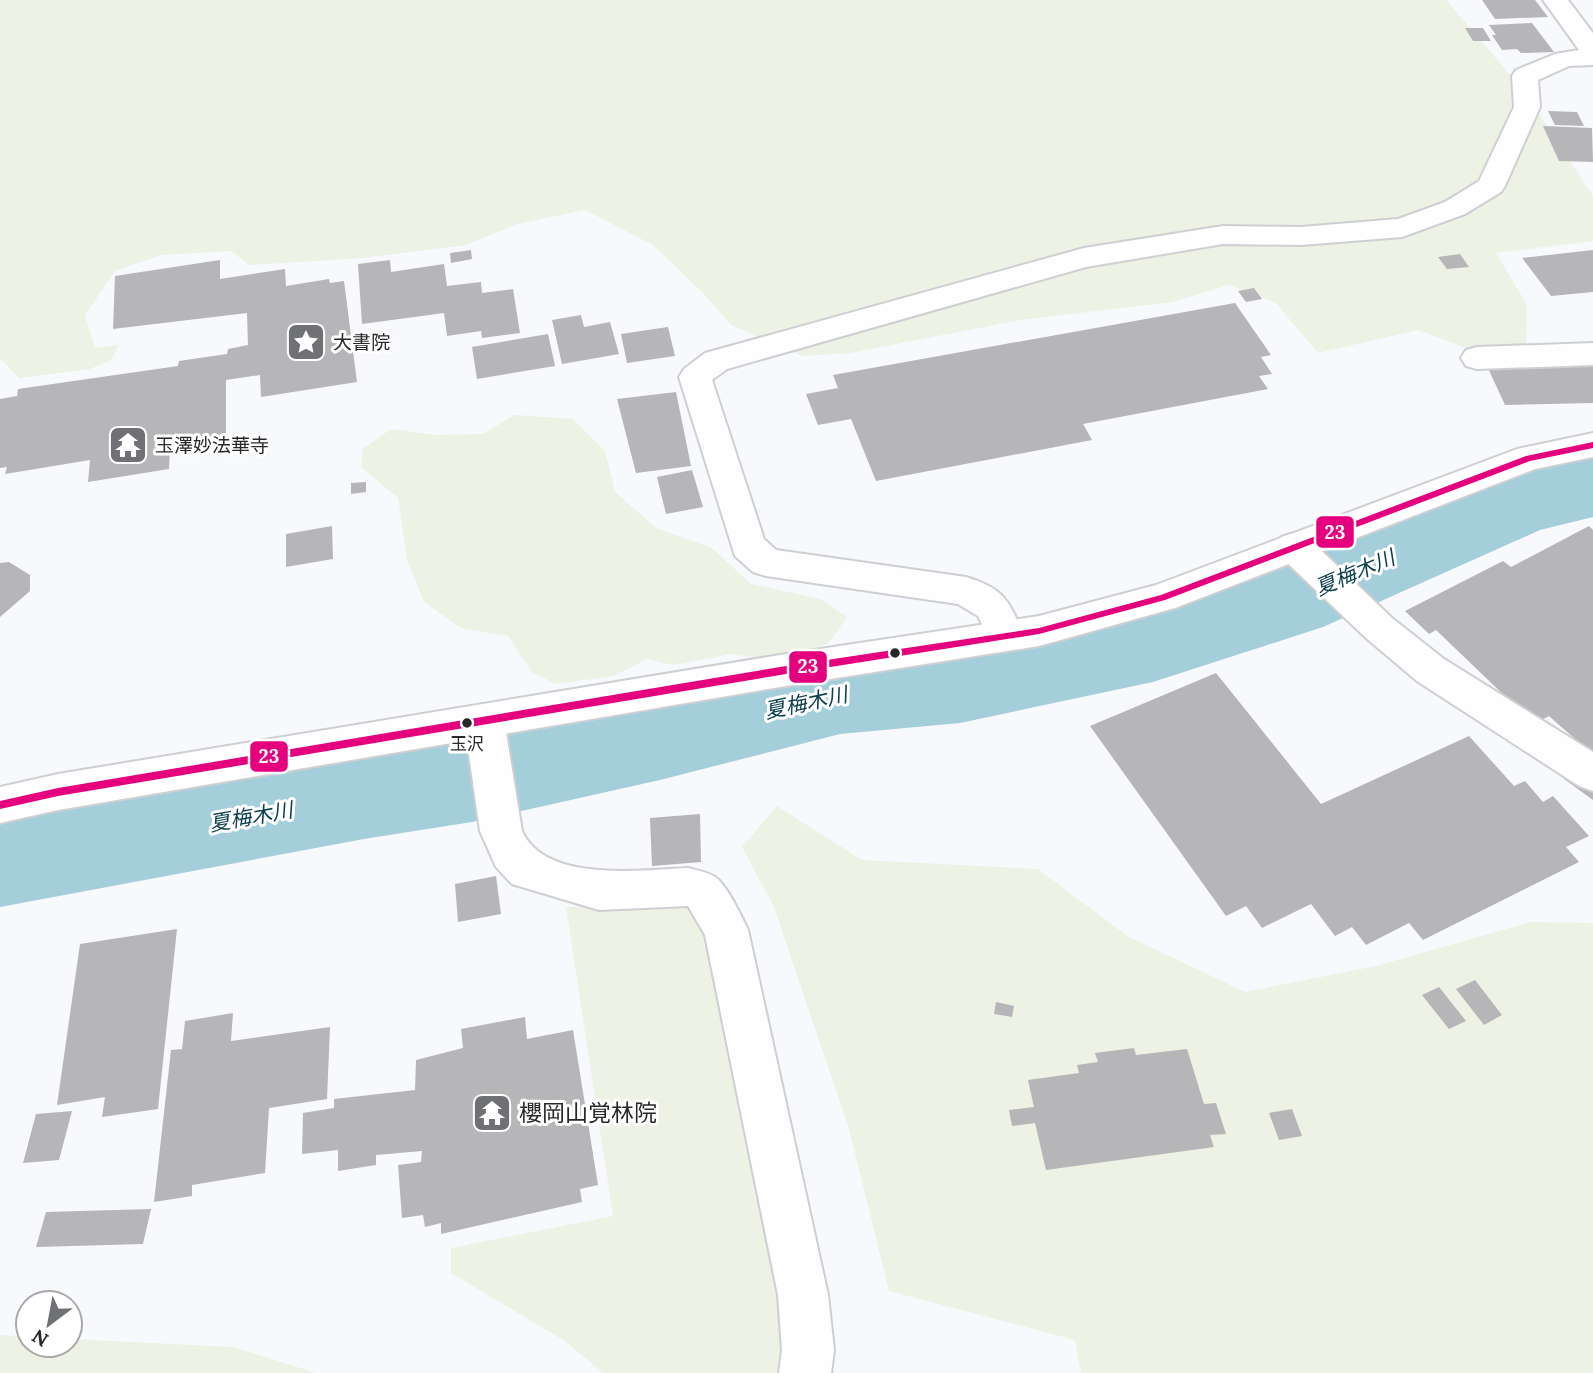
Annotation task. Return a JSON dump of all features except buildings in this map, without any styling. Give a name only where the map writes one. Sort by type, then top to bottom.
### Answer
[{"type":"main road","points":[[1555,0],[1593,51]]},
{"type":"main road","points":[[1005,636],[993,607],[966,591],[766,562],[748,546],[695,377],[716,361],[1084,258],[1223,234],[1301,236],[1402,228],[1455,208],[1491,186],[1527,107],[1525,76],[1564,60],[1593,57]]},
{"type":"main road","points":[[1477,358],[1593,354]]},
{"type":"main road","points":[[0,805],[58,792],[486,733],[1039,631],[1301,555],[1529,458],[1593,445]]},
{"type":"main road","points":[[1301,555],[1409,654],[1568,755],[1593,774]]},
{"type":"main road","points":[[486,733],[501,831],[511,855],[527,871],[598,891],[688,887],[702,891],[726,930],[803,1295],[808,1350],[805,1373]]},
{"type":"shaded area","points":[[0,0],[1446,0],[1523,90],[1593,196],[1593,241],[1496,253],[1527,305],[1526,344],[1472,350],[1418,330],[1318,353],[1275,302],[1229,285],[1172,302],[1020,320],[850,353],[802,356],[731,325],[706,296],[653,245],[585,210],[517,224],[466,245],[363,258],[249,265],[231,251],[161,255],[115,271],[85,315],[95,348],[119,345],[111,360],[90,369],[19,378],[0,358]]},
{"type":"shaded area","points":[[514,415],[573,419],[605,451],[615,492],[656,528],[712,548],[751,584],[821,599],[847,617],[828,644],[765,659],[731,654],[673,665],[647,659],[614,676],[556,684],[532,672],[508,636],[461,628],[424,602],[407,559],[398,498],[361,467],[363,449],[391,429],[435,435],[483,434]]},
{"type":"shaded area","points":[[777,806],[862,860],[1038,869],[1129,937],[1245,992],[1376,966],[1530,922],[1593,923],[1593,1373],[1081,1373],[1075,1340],[889,1291],[849,1129],[774,907],[742,847]]},
{"type":"shaded area","points":[[684,895],[710,929],[802,1353],[834,1358],[832,1373],[603,1373],[565,1341],[451,1273],[451,1248],[613,1216],[566,907],[626,906]]},
{"type":"shaded area","points":[[0,1335],[14,1336],[14,1359],[84,1359],[84,1340],[233,1347],[316,1373],[0,1373]]},
{"type":"waterway","name":"夏梅木川","points":[[0,860],[364,795],[472,779],[660,738],[840,694],[960,684],[1153,644],[1290,602],[1517,504],[1593,485]]},
{"type":"transit line","name":"23","points":[[0,805],[58,792],[780,671],[1039,631],[1162,598],[1529,458],[1593,445]]},
{"type":"place","name":"大書院","points":[[306,342]]},
{"type":"place","name":"玉澤妙法華寺","points":[[128,445]]},
{"type":"place","name":"玉沢","points":[[467,723]]},
{"type":"place","name":"櫻岡山覚林院","points":[[492,1113]]}]
